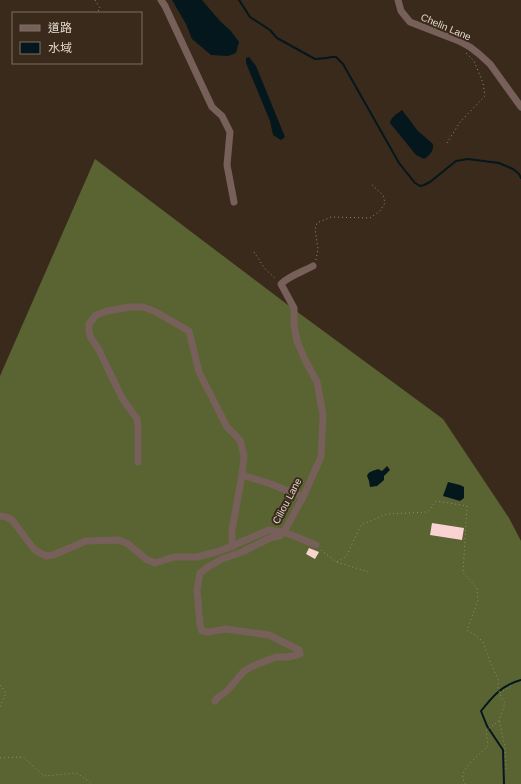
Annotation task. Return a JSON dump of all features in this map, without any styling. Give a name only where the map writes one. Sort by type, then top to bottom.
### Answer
[{"type":"street","points":[[161,0],[212,107],[222,116],[230,132],[227,165],[234,202]]},
{"type":"street","name":"Chelin Lane","points":[[398,0],[401,11],[410,22],[459,41],[479,54],[490,64],[521,107]]},
{"type":"street","points":[[281,284],[313,266]]},
{"type":"street","name":"Ciliou Lane","points":[[0,516],[12,520],[34,549],[46,556],[53,555],[86,542],[119,540],[128,544],[146,559],[155,562],[174,557],[197,557],[220,551],[269,530],[284,532],[303,497],[321,457],[323,415],[317,382],[297,341],[294,325],[294,308],[281,284]]},
{"type":"street","points":[[138,462],[137,420],[122,398],[99,350],[90,336],[89,331],[89,324],[96,315],[130,306],[143,307],[154,311],[189,331],[199,372],[227,428],[240,440],[244,456],[232,530],[232,547]]},
{"type":"street","points":[[242,474],[272,484],[303,497]]},
{"type":"street","points":[[215,701],[244,671],[253,666],[276,657],[288,657],[300,654],[299,650],[269,634],[226,629],[208,632],[202,630],[200,624],[197,590],[200,573],[222,559],[242,552],[270,538],[279,536],[284,532],[316,545]]},
{"type":"path","points":[[95,0],[100,8],[98,12]]},
{"type":"path","points":[[447,143],[460,122],[485,96],[474,61],[462,50]]},
{"type":"path","points":[[313,266],[317,259],[318,249],[315,229],[317,223],[331,217],[370,218],[380,211],[385,202],[383,195],[370,183]]},
{"type":"path","points":[[254,252],[265,269],[281,284]]},
{"type":"path","points":[[336,562],[346,557],[361,525],[387,514],[428,512],[436,501],[468,506],[463,573],[478,588],[478,602],[467,630],[483,642],[498,679],[498,688],[505,703],[499,720],[505,746],[506,769]]},
{"type":"path","points":[[316,545],[336,562],[368,572]]},
{"type":"path","points":[[500,693],[513,684]]},
{"type":"path","points":[[0,685],[6,693],[0,707]]},
{"type":"path","points":[[465,784],[463,775],[467,767],[488,746],[486,730],[499,720]]},
{"type":"path","points":[[0,758],[23,757],[44,776],[77,773],[92,784]]},
{"type":"green space","points":[[95,159],[288,305],[443,419],[509,518],[521,541],[521,784],[0,784],[0,376]]},
{"type":"water","points":[[172,0],[202,0],[220,21],[231,31],[239,42],[236,53],[228,56],[211,55],[192,39],[186,24]]},
{"type":"water","points":[[249,57],[256,66],[285,137],[281,140],[273,135],[270,121],[246,63],[246,58]]},
{"type":"water","points":[[402,110],[418,131],[433,144],[431,153],[424,159],[416,155],[390,123],[393,117]]},
{"type":"water","points":[[387,466],[390,470],[384,476],[384,480],[377,486],[370,487],[367,476],[369,473],[378,469],[382,471]]},
{"type":"water","points":[[448,482],[464,487],[464,498],[460,501],[443,496]]},
{"type":"building","points":[[432,523],[464,528],[462,540],[430,535]]},
{"type":"building","points":[[309,548],[319,552],[315,559],[306,554]]},
{"type":"waterway","points":[[239,0],[250,17],[270,30],[277,38],[315,59],[336,57],[343,64],[399,163],[415,183],[420,186],[424,185],[456,161],[468,159],[499,163],[513,169],[521,178]]},
{"type":"waterway","points":[[504,784],[503,750],[487,726],[481,711],[503,688],[521,680]]}]
